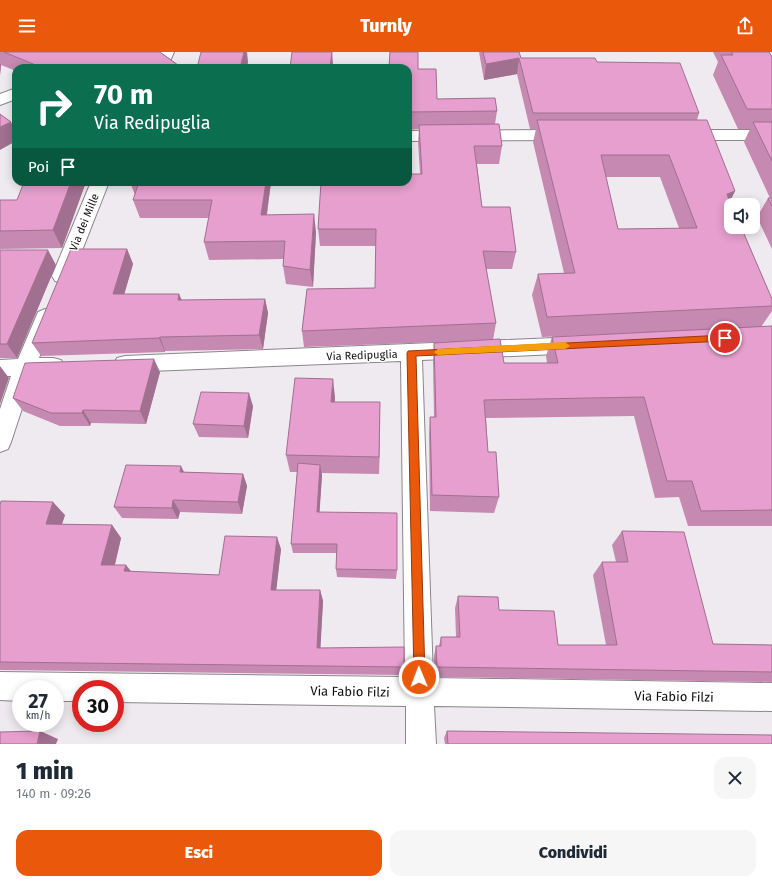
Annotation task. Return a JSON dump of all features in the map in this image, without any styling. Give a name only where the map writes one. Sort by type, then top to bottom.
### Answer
[{"type":"street","points":[[162,64],[167,52]]},
{"type":"street","points":[[0,100],[12,95]]},
{"type":"street","points":[[412,136],[582,135]]},
{"type":"street","points":[[669,135],[772,135]]},
{"type":"street","name":"Via dei Mille","points":[[0,442],[25,367],[54,295],[63,256],[98,186]]},
{"type":"street","name":"Via Redipuglia","points":[[104,364],[411,353],[599,344]]},
{"type":"street","points":[[411,353],[421,744]]},
{"type":"street","points":[[0,368],[72,366]]},
{"type":"street","name":"Via Fabio Filzi","points":[[0,686],[772,698]]},
{"type":"building","points":[[4,52],[160,52],[176,64],[33,64]]},
{"type":"building","points":[[201,52],[244,52],[241,64],[198,64]]},
{"type":"building","points":[[292,52],[332,52],[330,64],[290,64]]},
{"type":"building","points":[[390,52],[418,52],[418,69],[436,69],[437,99],[495,98],[497,111],[412,112],[412,64],[389,64]]},
{"type":"building","points":[[483,52],[519,52],[521,58],[595,58],[597,62],[680,63],[699,113],[533,113],[519,58],[486,64]]},
{"type":"building","points":[[731,52],[769,52],[772,57],[772,109],[747,109],[721,55],[733,55]]},
{"type":"building","points":[[0,114],[11,122],[0,127]]},
{"type":"building","points":[[537,120],[707,120],[735,191],[727,194],[728,198],[724,198],[724,234],[744,234],[772,299],[772,306],[547,317],[538,274],[575,273]],"holes":[[[601,155],[669,155],[697,228],[618,229]]]},
{"type":"building","points":[[753,122],[772,122],[772,161]]},
{"type":"building","points":[[499,124],[502,146],[474,146],[482,207],[510,207],[516,252],[483,251],[496,323],[302,331],[307,289],[375,288],[376,229],[318,229],[321,186],[412,186],[412,174],[422,174],[419,125]]},
{"type":"building","points":[[22,186],[70,186],[53,230],[0,231],[0,200],[17,200]]},
{"type":"building","points":[[138,186],[265,186],[261,215],[314,214],[310,270],[283,266],[285,241],[204,242],[212,200],[133,200]]},
{"type":"building","points":[[768,198],[772,198],[772,206]]},
{"type":"building","points":[[71,249],[127,249],[113,294],[179,294],[178,300],[265,299],[259,335],[160,337],[32,343]]},
{"type":"building","points":[[0,250],[48,250],[7,344],[0,344]]},
{"type":"building","points":[[772,326],[772,510],[701,511],[692,481],[667,481],[644,397],[484,400],[488,452],[496,452],[499,497],[432,495],[430,417],[436,417],[434,343],[500,339],[504,363],[558,363],[552,337]]},
{"type":"building","points":[[154,359],[140,411],[83,410],[82,413],[51,413],[13,398],[25,363]]},
{"type":"building","points":[[295,378],[333,379],[331,402],[380,402],[379,457],[286,455]]},
{"type":"building","points":[[201,392],[249,393],[244,426],[193,424]]},
{"type":"building","points":[[298,463],[320,465],[317,512],[397,513],[397,570],[336,569],[337,544],[291,544]]},
{"type":"building","points":[[126,465],[181,466],[180,472],[243,474],[238,502],[173,500],[172,508],[114,507]]},
{"type":"building","points":[[1,501],[53,502],[46,524],[112,525],[101,565],[126,565],[124,571],[219,575],[225,536],[277,537],[271,590],[320,590],[317,648],[404,647],[404,667],[0,662]]},
{"type":"building","points":[[622,531],[684,532],[713,644],[772,645],[772,672],[437,667],[436,646],[441,646],[441,637],[460,637],[458,596],[498,597],[499,610],[554,611],[558,645],[617,645],[602,562],[628,562]]},
{"type":"building","points":[[447,731],[772,735],[772,744],[448,744]]},
{"type":"building","points":[[0,732],[40,732],[37,744],[0,744]]},
{"type":"slow traffic","points":[[438,352],[565,346]]},
{"type":"route","points":[[419,677],[411,353],[725,338]]}]
